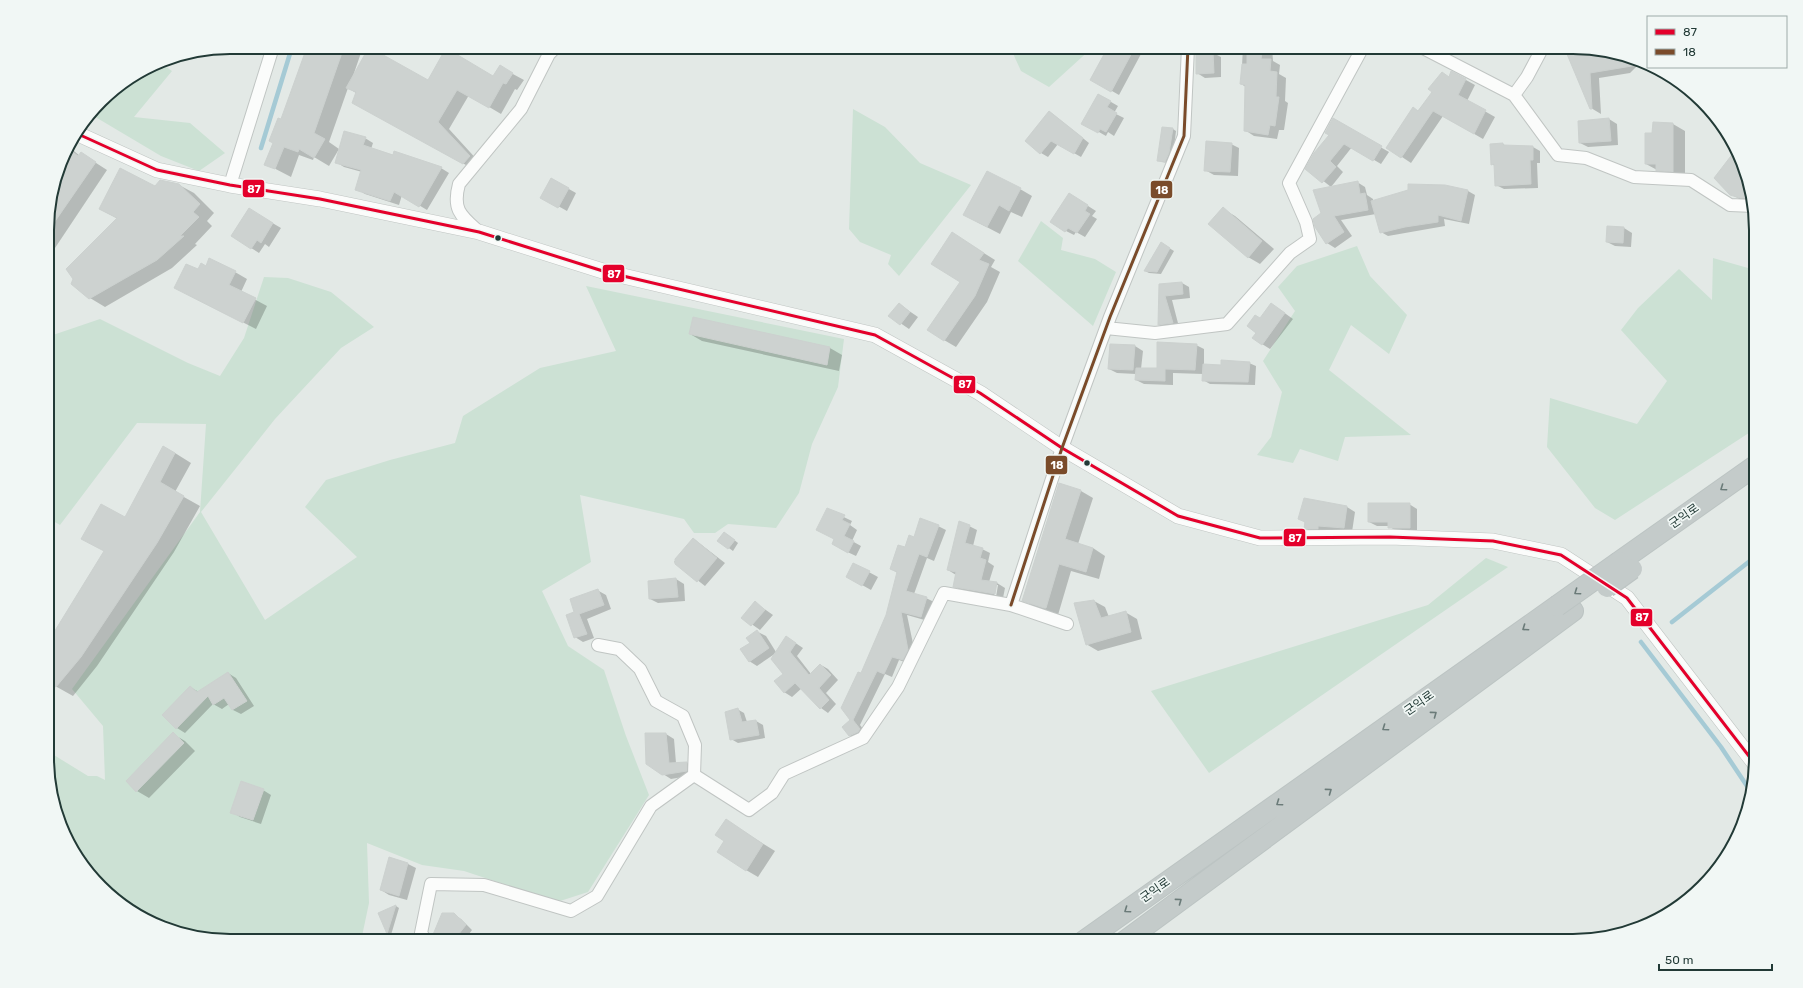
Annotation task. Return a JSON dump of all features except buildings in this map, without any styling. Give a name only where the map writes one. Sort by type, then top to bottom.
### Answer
[{"type":"highway","name":"군익로","points":[[1094,934],[1626,565],[1749,471]]},
{"type":"highway","name":"군익로","points":[[1626,565],[1749,486]]},
{"type":"highway","name":"군익로","points":[[1134,934],[1565,608]]},
{"type":"street","points":[[230,185],[271,54]]},
{"type":"street","points":[[479,232],[460,215],[455,198],[459,184],[521,109],[549,54]]},
{"type":"street","points":[[1011,606],[1062,448],[1106,328],[1184,136],[1188,54]]},
{"type":"street","points":[[1106,328],[1155,333],[1227,324],[1290,253],[1310,239],[1306,222],[1289,183],[1359,54]]},
{"type":"street","points":[[1435,54],[1514,95],[1558,155],[1586,158],[1634,177],[1691,180],[1730,205],[1747,206]]},
{"type":"street","points":[[1514,95],[1527,77],[1539,54]]},
{"type":"street","points":[[82,136],[157,170],[230,185],[320,199],[479,232],[606,272],[875,335],[980,393],[1062,448],[1178,516],[1260,538],[1390,537],[1493,541],[1561,555],[1627,598],[1749,756]]},
{"type":"street","points":[[694,775],[749,810],[772,793],[784,774],[863,738],[898,687],[944,593],[1011,606],[1067,624]]},
{"type":"street","points":[[598,645],[619,649],[640,669],[656,701],[683,716],[695,745],[694,775]]},
{"type":"street","points":[[422,934],[431,884],[484,885],[571,911],[597,896],[651,806],[694,775]]},
{"type":"green space","points":[[1013,54],[1085,54],[1049,87],[1021,71]]},
{"type":"green space","points":[[165,66],[172,71],[134,117],[190,123],[225,153],[199,171],[161,156],[95,117],[123,90],[152,72]]},
{"type":"green space","points":[[853,109],[885,127],[920,163],[971,185],[899,276],[888,264],[891,255],[860,242],[849,229]]},
{"type":"green space","points":[[1041,221],[1063,238],[1061,250],[1095,259],[1116,272],[1093,326],[1018,261]]},
{"type":"green space","points":[[1357,246],[1370,276],[1407,315],[1389,354],[1351,325],[1329,370],[1411,435],[1345,437],[1338,461],[1300,449],[1293,463],[1257,455],[1271,437],[1282,392],[1263,361],[1295,311],[1278,287],[1297,266]]},
{"type":"green space","points":[[1713,258],[1749,268],[1749,433],[1615,520],[1595,508],[1547,447],[1550,398],[1637,424],[1667,381],[1621,330],[1638,308],[1679,269],[1712,300]]},
{"type":"green space","points":[[264,277],[288,278],[331,292],[374,327],[341,348],[275,419],[201,512],[265,620],[357,557],[305,507],[326,480],[390,460],[455,443],[463,416],[540,368],[616,351],[586,286],[844,339],[838,387],[812,444],[799,493],[776,528],[728,524],[715,533],[694,533],[684,519],[580,495],[591,562],[542,591],[568,646],[604,670],[626,736],[649,795],[588,892],[557,902],[464,871],[422,865],[367,843],[369,903],[362,934],[218,934],[196,931],[173,925],[152,916],[123,898],[98,874],[84,856],[72,836],[63,815],[57,792],[54,770],[54,755],[88,776],[97,776],[105,780],[103,726],[72,689],[200,512],[206,424],[137,423],[60,525],[54,522],[54,335],[100,319],[188,363],[220,376],[244,338]]},
{"type":"green space","points":[[1486,558],[1508,567],[1209,773],[1151,691],[1428,605]]},
{"type":"waterway","points":[[261,148],[290,54]]},
{"type":"waterway","points":[[1672,622],[1749,562]]},
{"type":"waterway","points":[[1641,642],[1721,747],[1747,785]]},
{"type":"transit line","name":"18","points":[[1011,605],[1062,448],[1110,317],[1184,136],[1188,54]]},
{"type":"transit line","name":"87","points":[[82,136],[157,170],[230,185],[320,199],[479,232],[606,272],[875,335],[980,393],[1062,448],[1178,516],[1260,538],[1390,537],[1493,541],[1561,555],[1627,598],[1749,756]]}]
